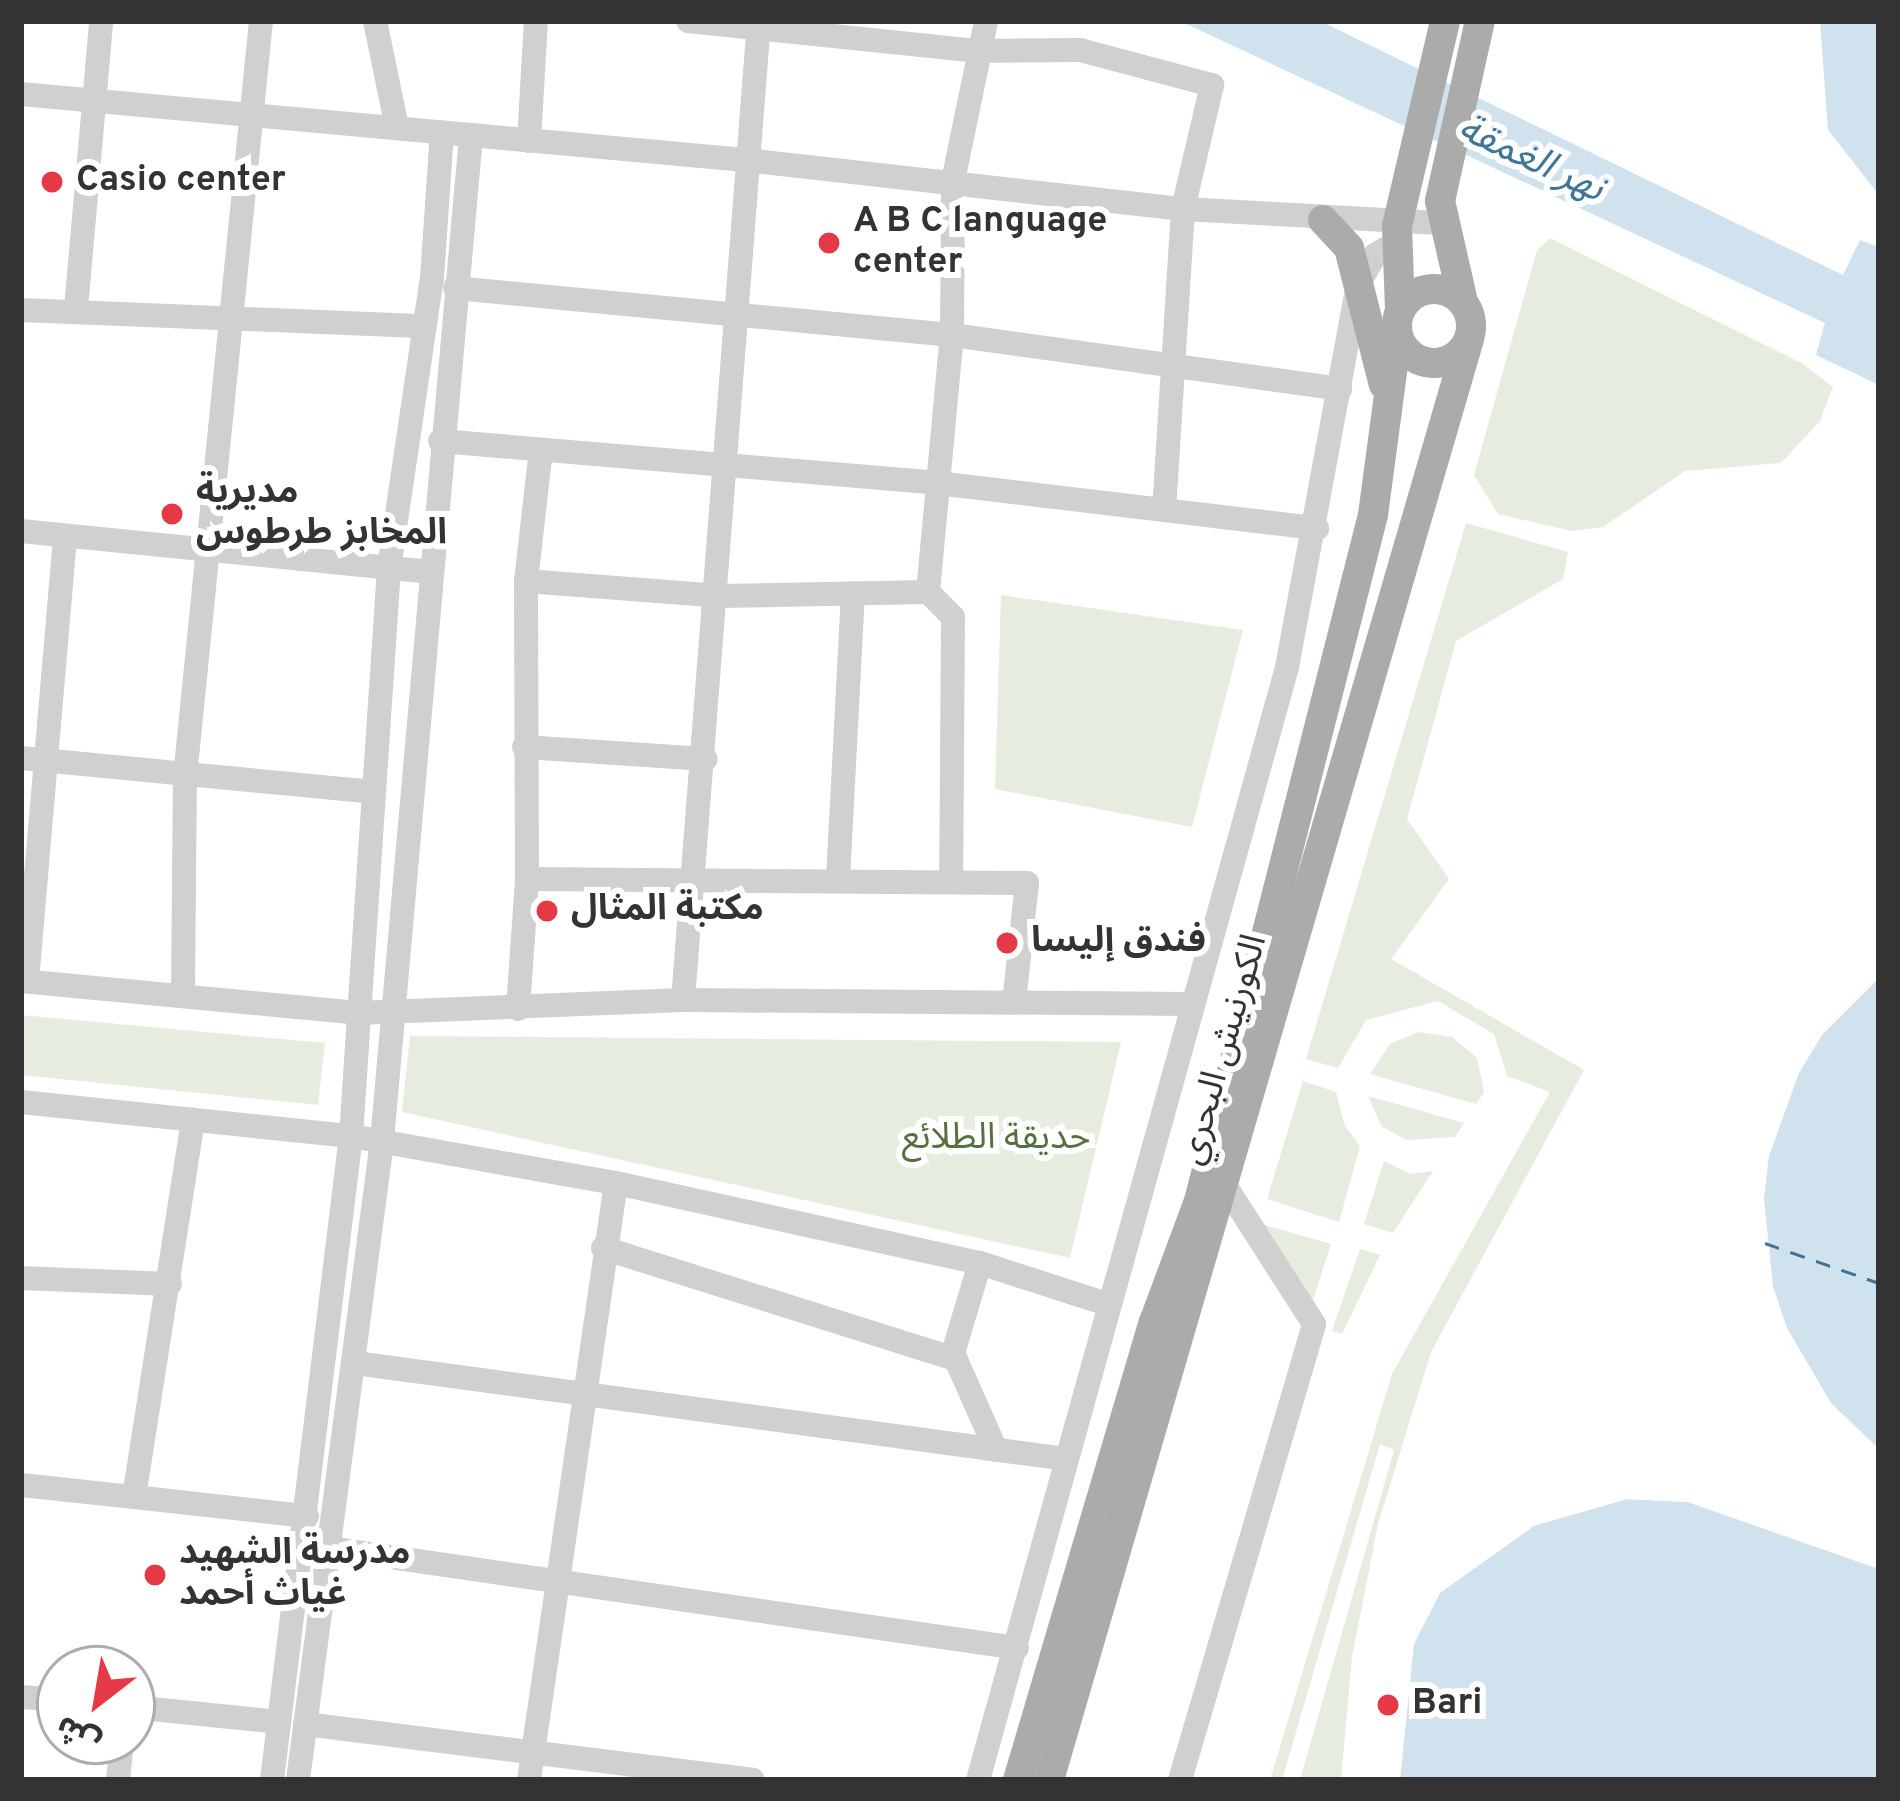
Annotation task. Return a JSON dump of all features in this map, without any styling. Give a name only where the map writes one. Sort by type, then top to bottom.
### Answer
[{"type":"main road","name":"الكورنيش البحري","points":[[1018,1780],[1154,1322],[1199,1201],[1373,515],[1399,321],[1397,235],[1442,32]]},
{"type":"main road","points":[[1463,302],[1437,289],[1399,321],[1424,362],[1451,359],[1469,339],[1463,302],[1440,212],[1476,36]]},
{"type":"main road","points":[[1323,220],[1346,242],[1390,404]]},
{"type":"main road","name":"الكورنيش البحري","points":[[1049,1780],[1226,1187],[1469,339]]},
{"type":"street","points":[[76,309],[101,21]]},
{"type":"street","points":[[183,996],[185,778],[212,548],[261,21]]},
{"type":"street","points":[[375,21],[397,127]]},
{"type":"street","points":[[529,141],[536,21]]},
{"type":"street","points":[[688,21],[758,24],[980,51],[1080,50],[1212,85],[1183,209],[1167,364],[1164,509]]},
{"type":"street","points":[[928,592],[952,335],[953,182],[986,21]]},
{"type":"street","points":[[683,1000],[719,596],[724,469],[758,24]]},
{"type":"street","points":[[21,94],[746,160],[1323,220],[1397,235]]},
{"type":"street","points":[[272,1780],[352,1136],[389,568],[424,326],[442,132]]},
{"type":"street","points":[[298,1780],[382,1141],[440,441],[471,135]]},
{"type":"street","points":[[978,1780],[1288,667],[1358,285],[1375,255],[1397,235],[1440,212]]},
{"type":"street","points":[[455,288],[952,335],[1340,389]]},
{"type":"street","points":[[21,310],[231,314],[424,326]]},
{"type":"street","points":[[440,441],[724,469],[937,482],[1317,528]]},
{"type":"street","points":[[518,1009],[527,879],[526,581],[542,450]]},
{"type":"street","points":[[21,531],[429,572]]},
{"type":"street","points":[[65,536],[24,981],[358,1013],[683,1000],[1192,1004]]},
{"type":"street","points":[[526,581],[719,596],[928,592],[953,617],[951,878]]},
{"type":"street","points":[[838,879],[853,593]]},
{"type":"street","points":[[524,747],[706,759]]},
{"type":"street","points":[[21,758],[185,778],[373,792]]},
{"type":"street","points":[[527,879],[951,878],[1028,883],[1014,1002]]},
{"type":"street","points":[[21,1102],[352,1136],[616,1183],[980,1263],[1108,1304]]},
{"type":"street","points":[[134,1497],[193,1120]]},
{"type":"street","points":[[529,1780],[580,1394],[616,1183]]},
{"type":"street","points":[[1180,1780],[1314,1324],[1226,1187]]},
{"type":"street","points":[[603,1248],[956,1359]]},
{"type":"street","points":[[980,1263],[956,1359],[996,1450]]},
{"type":"street","points":[[21,1278],[170,1284]]},
{"type":"street","points":[[356,1363],[1066,1459]]},
{"type":"street","points":[[21,1485],[307,1516]]},
{"type":"street","points":[[328,1548],[1017,1648]]},
{"type":"street","points":[[156,1709],[279,1722]]},
{"type":"street","points":[[305,1724],[753,1780]]},
{"type":"green space","points":[[1550,238],[1803,364],[1833,387],[1820,421],[1781,463],[1685,471],[1603,527],[1572,531],[1498,514],[1474,475],[1537,250]]},
{"type":"green space","points":[[1466,523],[1568,552],[1563,579],[1456,641],[1407,819],[1449,879],[1391,959],[1584,1070],[1431,1352],[1378,1524],[1352,1657],[1341,1780],[1300,1780],[1394,1450],[1380,1444],[1282,1780],[1270,1780],[1392,1374],[1550,1092],[1507,1076],[1494,1034],[1438,1001],[1366,1020],[1338,1068],[1306,1059]]},
{"type":"green space","points":[[1001,595],[1243,630],[1192,827],[995,789]]},
{"type":"green space","points":[[21,1015],[325,1043],[318,1105],[21,1075]]},
{"type":"green space","points":[[1418,1032],[1452,1037],[1477,1058],[1484,1092],[1476,1104],[1370,1074],[1390,1044]]},
{"type":"green space","name":"حديقة الطلائع","points":[[410,1036],[1121,1042],[1070,1258],[402,1112]]},
{"type":"green space","points":[[1303,1081],[1336,1092],[1345,1126],[1360,1146],[1339,1222],[1267,1199]]},
{"type":"green space","points":[[1368,1096],[1464,1123],[1455,1137],[1407,1140],[1382,1127]]},
{"type":"green space","points":[[1384,1161],[1411,1174],[1433,1171],[1393,1233],[1364,1224]]},
{"type":"green space","points":[[1247,1220],[1331,1244],[1308,1315]]},
{"type":"green space","points":[[1360,1249],[1380,1255],[1342,1334],[1332,1331]]},
{"type":"water","name":"نهر الغمقة","points":[[1180,21],[1320,21],[1843,275],[1860,240],[1879,247],[1879,385],[1816,355],[1825,323]]},
{"type":"water","points":[[1820,21],[1879,21],[1879,195],[1828,130]]},
{"type":"water","points":[[1879,978],[1879,1449],[1831,1403],[1787,1328],[1773,1286],[1764,1199],[1769,1156],[1799,1073],[1822,1035]]},
{"type":"water","points":[[1627,1499],[1688,1502],[1879,1569],[1879,1780],[1400,1780],[1414,1644],[1440,1593],[1534,1526]]},
{"type":"pier","points":[[1625,1493],[1690,1496],[1879,1569],[1688,1502],[1627,1499],[1578,1513]]},
{"type":"ferry route","points":[[1765,1243],[1879,1283]]},
{"type":"place","name":"Casio center","points":[[52,182]]},
{"type":"place","name":"A B C language center","points":[[829,243]]},
{"type":"place","name":"مديرية المخابز طرطوس","points":[[172,514]]},
{"type":"place","name":"مكتبة المثال","points":[[547,911]]},
{"type":"place","name":"فندق إليسا","points":[[1007,943]]},
{"type":"place","name":"مدرسة الشهيد غياث أحمد","points":[[155,1575]]},
{"type":"place","name":"Bari","points":[[1388,1705]]}]
